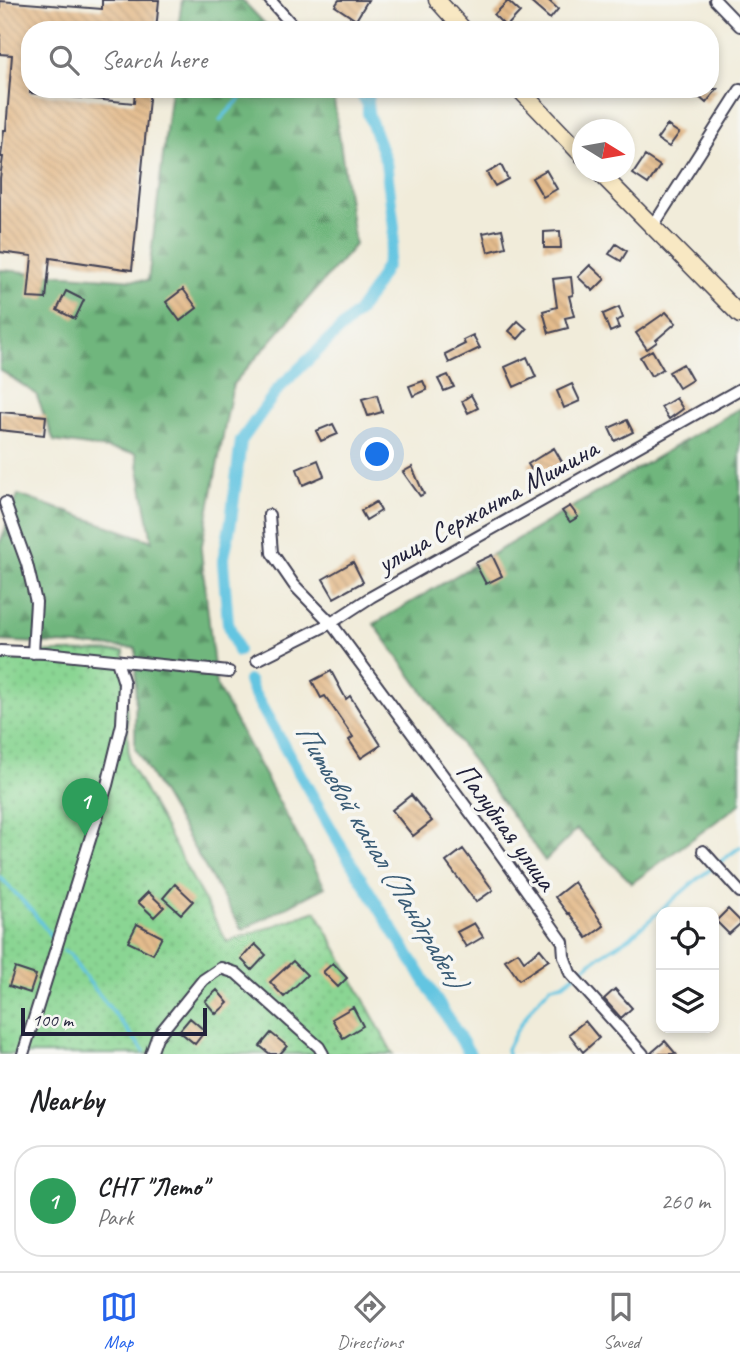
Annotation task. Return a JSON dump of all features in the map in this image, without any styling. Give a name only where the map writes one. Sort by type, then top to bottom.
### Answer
[{"type":"street","points":[[270,0],[289,21]]},
{"type":"street","points":[[437,0],[456,21]]},
{"type":"street","points":[[715,0],[740,26]]},
{"type":"street","points":[[653,226],[740,90]]},
{"type":"street","points":[[528,98],[572,144]]},
{"type":"street","points":[[609,182],[740,315]]},
{"type":"street","name":"улица Сержанта Мишина","points":[[257,660],[331,623],[371,597],[740,389]]},
{"type":"street","points":[[5,503],[27,564],[36,602],[33,653]]},
{"type":"street","name":"Палубная улица","points":[[269,515],[272,553],[294,585],[331,623],[553,926],[563,942],[570,973],[643,1054]]},
{"type":"street","points":[[0,651],[229,672]]},
{"type":"street","points":[[23,1054],[107,785],[122,724],[124,682],[117,661]]},
{"type":"street","points":[[703,851],[740,892]]},
{"type":"street","points":[[151,1054],[157,1037],[202,980],[220,968],[236,973],[319,1047],[323,1054]]},
{"type":"green space","points":[[182,0],[242,0],[262,21],[179,21]]},
{"type":"green space","points":[[170,98],[334,98],[355,245],[233,384],[201,550],[216,685],[325,887],[242,930],[135,748],[136,648],[0,641],[0,543],[18,495],[152,541],[136,453],[54,441],[36,394],[0,370],[0,270],[148,281]]},
{"type":"green space","points":[[740,408],[740,804],[632,883],[577,829],[545,861],[374,624]]},
{"type":"green space","points":[[124,651],[129,762],[227,942],[316,911],[393,1054],[0,1054],[0,653]]},
{"type":"building","points":[[102,0],[159,0],[157,21],[21,21],[21,98],[82,98],[134,103],[134,98],[149,98],[132,270],[50,258],[46,299],[28,298],[32,256],[0,252],[1,157],[12,55],[0,54],[0,1],[102,9]]},
{"type":"building","points":[[339,0],[368,0],[356,20],[335,6]]},
{"type":"building","points":[[528,0],[548,0],[558,9],[550,19]]},
{"type":"building","points":[[508,1],[520,12],[512,21],[500,21],[494,15]]},
{"type":"building","points":[[667,125],[679,133],[669,147],[657,139]]},
{"type":"building","points":[[645,156],[660,166],[648,184],[635,175]]},
{"type":"building","points":[[501,165],[508,179],[495,186],[487,173]]},
{"type":"building","points":[[546,170],[557,189],[543,197],[532,178]]},
{"type":"building","points":[[502,229],[506,247],[488,252],[483,233]]},
{"type":"building","points":[[560,231],[561,248],[544,248],[544,232]]},
{"type":"building","points":[[616,244],[627,251],[621,261],[609,254]]},
{"type":"building","points":[[590,265],[605,279],[593,291],[578,277]]},
{"type":"building","points":[[571,277],[573,295],[569,296],[574,316],[565,318],[568,328],[549,333],[543,311],[557,307],[553,279]]},
{"type":"building","points":[[183,289],[197,308],[180,321],[166,302]]},
{"type":"building","points":[[66,291],[84,300],[75,319],[57,310]]},
{"type":"building","points":[[619,307],[623,318],[616,321],[619,328],[610,332],[603,314]]},
{"type":"building","points":[[666,312],[676,323],[647,349],[636,333]]},
{"type":"building","points":[[518,321],[527,329],[518,339],[509,331]]},
{"type":"building","points":[[473,335],[480,348],[449,363],[445,354],[465,344],[463,340]]},
{"type":"building","points":[[652,350],[663,369],[651,376],[640,357]]},
{"type":"building","points":[[527,357],[536,377],[514,387],[505,367]]},
{"type":"building","points":[[683,364],[692,380],[679,388],[669,372]]},
{"type":"building","points":[[448,375],[454,387],[444,391],[438,379]]},
{"type":"building","points":[[423,381],[427,390],[413,396],[409,386]]},
{"type":"building","points":[[572,384],[580,401],[564,408],[557,391]]},
{"type":"building","points":[[377,395],[382,412],[368,416],[362,399]]},
{"type":"building","points":[[471,395],[478,408],[468,413],[462,401]]},
{"type":"building","points":[[676,398],[683,409],[669,419],[661,407]]},
{"type":"building","points":[[0,412],[46,416],[44,435],[0,430]]},
{"type":"building","points":[[627,420],[633,432],[615,441],[609,428]]},
{"type":"building","points":[[333,424],[338,434],[321,441],[316,431]]},
{"type":"building","points":[[554,448],[565,467],[539,482],[528,464]]},
{"type":"building","points":[[318,460],[324,476],[303,485],[297,469]]},
{"type":"building","points":[[412,467],[424,494],[420,496],[403,472]]},
{"type":"building","points":[[376,502],[381,511],[366,520],[361,511]]},
{"type":"building","points":[[570,506],[578,517],[570,522],[562,511]]},
{"type":"building","points":[[492,555],[502,576],[486,584],[475,563]]},
{"type":"building","points":[[353,562],[363,582],[334,598],[323,579]]},
{"type":"building","points":[[331,671],[346,699],[350,696],[381,745],[361,758],[349,740],[353,737],[325,696],[321,698],[312,681]]},
{"type":"building","points":[[411,795],[432,821],[413,836],[392,810]]},
{"type":"building","points":[[463,849],[493,890],[476,902],[446,862]]},
{"type":"building","points":[[574,882],[604,926],[587,938],[555,897]]},
{"type":"building","points":[[175,884],[193,901],[181,914],[163,898]]},
{"type":"building","points":[[148,892],[164,907],[154,917],[138,902]]},
{"type":"building","points":[[728,909],[740,924],[729,934],[719,924],[719,918]]},
{"type":"building","points":[[474,923],[483,937],[466,947],[457,932]]},
{"type":"building","points":[[137,924],[162,937],[153,954],[128,942]]},
{"type":"building","points":[[255,944],[266,955],[252,970],[241,959]]},
{"type":"building","points":[[540,949],[549,960],[519,980],[505,960],[518,952],[524,961]]},
{"type":"building","points":[[293,961],[307,975],[284,997],[270,982]]},
{"type":"building","points":[[333,963],[347,978],[338,987],[323,972]]},
{"type":"building","points":[[15,968],[36,975],[30,993],[9,986]]},
{"type":"building","points":[[615,989],[632,1008],[621,1018],[604,999]]},
{"type":"building","points":[[217,990],[228,1003],[216,1014],[205,1001]]},
{"type":"building","points":[[353,1007],[363,1026],[343,1038],[332,1019]]},
{"type":"building","points":[[190,1018],[205,1031],[195,1044],[179,1031]]},
{"type":"building","points":[[585,1021],[599,1038],[583,1052],[569,1034]]},
{"type":"building","points":[[271,1033],[287,1046],[280,1054],[270,1054],[260,1046]]},
{"type":"building","points":[[665,1041],[676,1054],[651,1054],[651,1053]]},
{"type":"waterway","points":[[220,120],[241,98]]},
{"type":"waterway","points":[[359,98],[368,113]]},
{"type":"waterway","name":"Питьевой канал (Ландграбен)","points":[[238,651],[228,623],[223,562],[241,441],[278,389],[357,313],[386,266],[393,242],[394,228],[386,162],[368,113],[368,98]]},
{"type":"waterway","name":"Питьевой канал (Ландграбен)","points":[[249,681],[342,848],[470,1054]]},
{"type":"waterway","points":[[508,1054],[507,1049],[517,1030],[532,1007],[551,986],[563,984],[630,937],[696,880],[740,847]]},
{"type":"waterway","points":[[0,877],[33,912],[53,939]]},
{"type":"waterway","points":[[64,951],[70,954],[144,1051]]},
{"type":"place","name":"СНТ \"Лето\"","points":[[85,836]]}]
